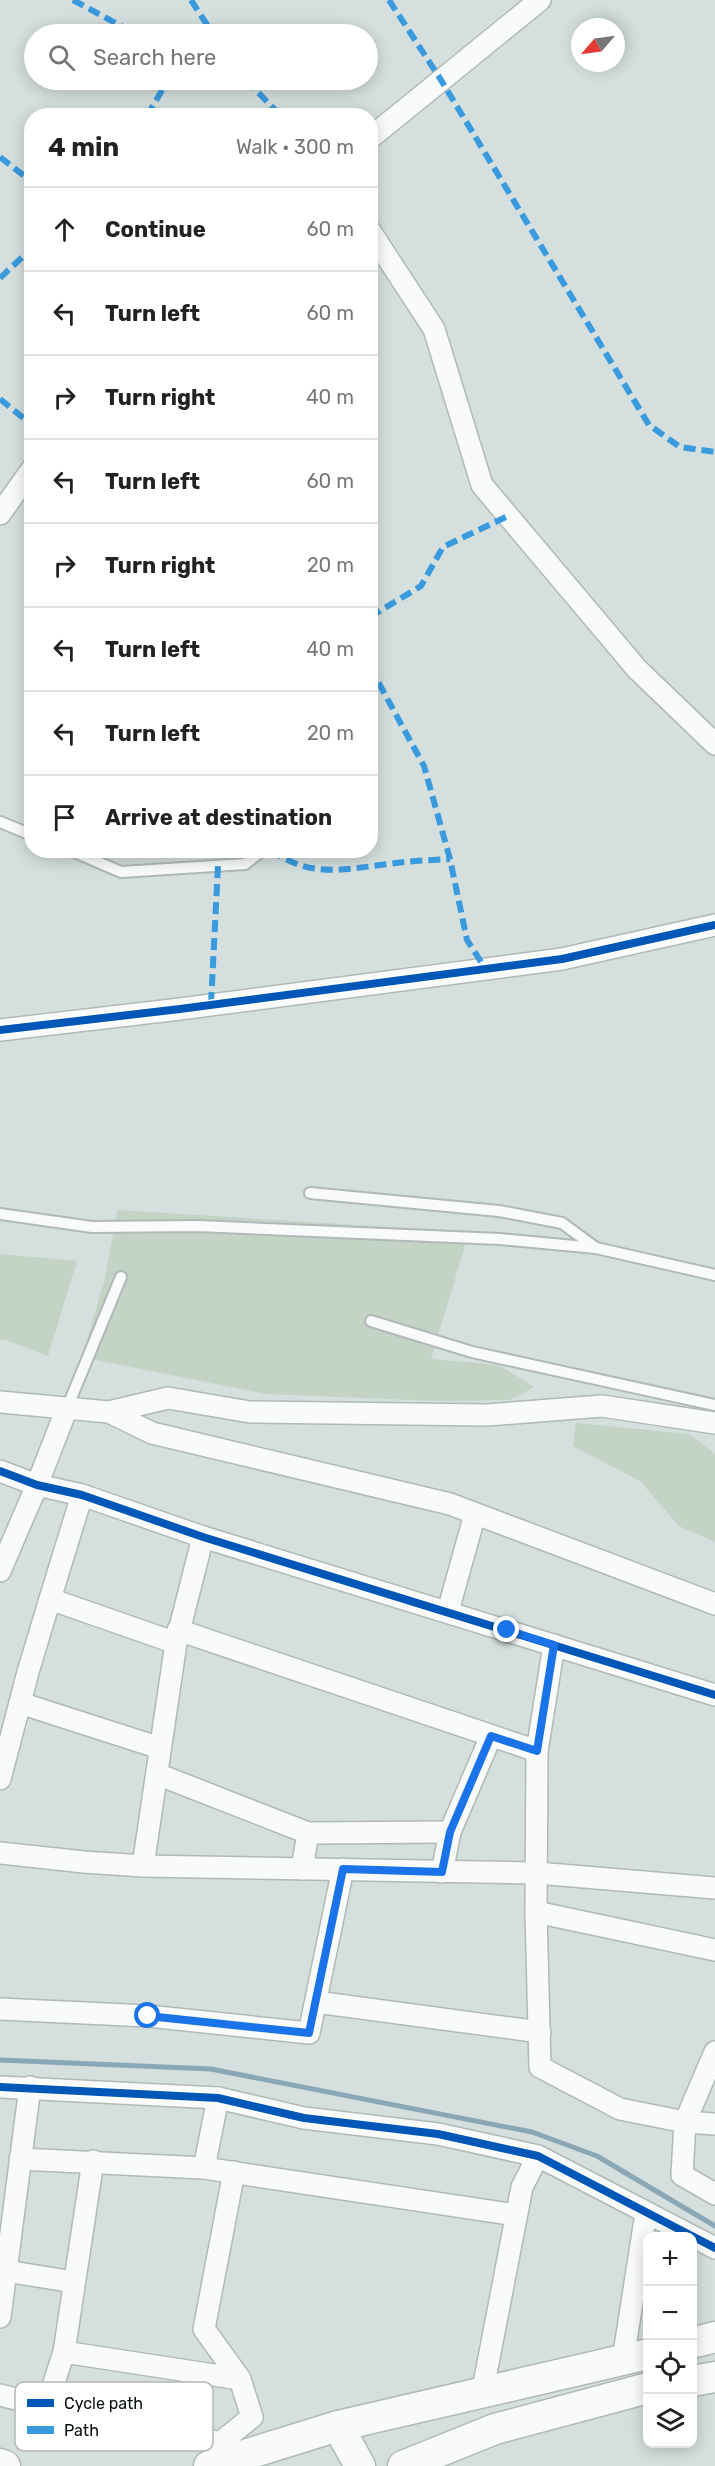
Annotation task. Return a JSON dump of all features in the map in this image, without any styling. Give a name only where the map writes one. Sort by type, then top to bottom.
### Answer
[{"type":"main road","points":[[697,2342],[715,2337]]},
{"type":"main road","points":[[209,2466],[265,2458],[338,2426],[635,2357]]},
{"type":"main road","points":[[697,2380],[715,2377]]},
{"type":"main road","points":[[404,2466],[495,2429],[643,2389]]},
{"type":"main road","points":[[338,2426],[360,2466]]},
{"type":"main road","points":[[0,2464],[5,2466]]},
{"type":"street","points":[[378,132],[540,0]]},
{"type":"street","points":[[378,243],[434,330],[482,485],[637,669],[715,744]]},
{"type":"street","points":[[0,514],[24,480]]},
{"type":"street","points":[[0,1030],[562,959],[715,925]]},
{"type":"street","points":[[0,1402],[109,1412],[168,1398],[250,1412],[487,1415],[602,1406],[715,1423]]},
{"type":"street","points":[[0,1571],[67,1408]]},
{"type":"street","points":[[109,1412],[152,1433],[450,1504],[715,1604]]},
{"type":"street","points":[[0,1471],[37,1485],[82,1495],[203,1537],[715,1695]]},
{"type":"street","points":[[0,1779],[50,1599],[82,1495]]},
{"type":"street","points":[[448,1611],[475,1514]]},
{"type":"street","points":[[143,1866],[177,1637],[203,1537]]},
{"type":"street","points":[[50,1599],[537,1751]]},
{"type":"street","points":[[554,1645],[537,1751],[536,1912],[540,2067],[620,2109],[685,2122],[715,2124]]},
{"type":"street","points":[[20,1703],[160,1748]]},
{"type":"street","points":[[442,1872],[450,1832],[491,1736]]},
{"type":"street","points":[[157,1774],[308,1833],[450,1832]]},
{"type":"street","points":[[302,1869],[308,1833]]},
{"type":"street","points":[[0,1853],[84,1863],[143,1866],[537,1874],[715,1888]]},
{"type":"street","points":[[0,2009],[148,2016],[309,2033],[343,1869]]},
{"type":"street","points":[[536,1912],[715,1950]]},
{"type":"street","points":[[316,2002],[540,2032]]},
{"type":"street","points":[[715,2052],[685,2122],[682,2175],[715,2194]]},
{"type":"street","points":[[0,2087],[218,2098],[304,2118],[438,2134],[538,2156],[715,2248]]},
{"type":"street","points":[[0,2317],[30,2087]]},
{"type":"street","points":[[204,2168],[218,2098]]},
{"type":"street","points":[[482,2394],[522,2187],[538,2156]]},
{"type":"street","points":[[20,2159],[204,2168],[516,2215]]},
{"type":"street","points":[[54,2382],[64,2352],[93,2161]]},
{"type":"street","points":[[213,2441],[220,2443],[252,2416],[240,2379],[204,2329],[234,2172]]},
{"type":"street","points":[[635,2357],[646,2212]]},
{"type":"street","points":[[6,2271],[74,2282]]},
{"type":"street","points":[[64,2352],[240,2379]]},
{"type":"street","points":[[0,2395],[15,2399]]},
{"type":"lane","points":[[0,822],[24,832]]},
{"type":"lane","points":[[89,858],[121,872],[245,864],[253,858]]},
{"type":"lane","points":[[310,1193],[499,1210],[562,1223],[596,1248]]},
{"type":"lane","points":[[0,1214],[92,1227],[209,1226],[500,1239],[596,1248],[715,1275]]},
{"type":"lane","points":[[67,1408],[121,1277]]},
{"type":"lane","points":[[371,1321],[472,1352],[715,1405]]},
{"type":"green space","points":[[118,1210],[469,1232],[431,1359],[499,1365],[534,1387],[510,1400],[437,1401],[266,1394],[82,1357],[104,1282]]},
{"type":"green space","points":[[0,1254],[77,1261],[48,1356],[6,1340],[0,1340]]},
{"type":"green space","points":[[576,1423],[689,1434],[715,1454],[715,1542],[679,1526],[640,1481],[573,1446]]},
{"type":"waterway","points":[[0,2060],[211,2069],[532,2132],[597,2156],[715,2226]]},
{"type":"marked path","points":[[73,0],[117,24]]},
{"type":"marked path","points":[[191,0],[207,24]]},
{"type":"marked path","points":[[389,0],[441,80],[649,425],[680,447],[715,452]]},
{"type":"marked path","points":[[152,108],[162,90]]},
{"type":"marked path","points":[[256,90],[273,108]]},
{"type":"marked path","points":[[0,157],[24,176]]},
{"type":"marked path","points":[[0,278],[24,256]]},
{"type":"marked path","points":[[0,399],[24,418]]},
{"type":"marked path","points":[[378,612],[421,586],[443,547],[508,516]]},
{"type":"marked path","points":[[378,682],[424,766],[450,859],[467,940],[485,968]]},
{"type":"marked path","points":[[284,858],[300,865],[328,870],[450,859]]},
{"type":"marked path","points":[[211,1004],[218,866]]},
{"type":"cycle path","points":[[0,1030],[562,959],[715,925]]},
{"type":"cycle path","points":[[0,1471],[37,1485],[82,1495],[203,1537],[715,1695]]},
{"type":"cycle path","points":[[0,2087],[218,2098],[304,2118],[438,2134],[538,2156],[715,2248]]},
{"type":"route","points":[[148,2016],[309,2033],[343,1869],[442,1872],[450,1832],[491,1736],[537,1751],[554,1645],[507,1630]]}]
